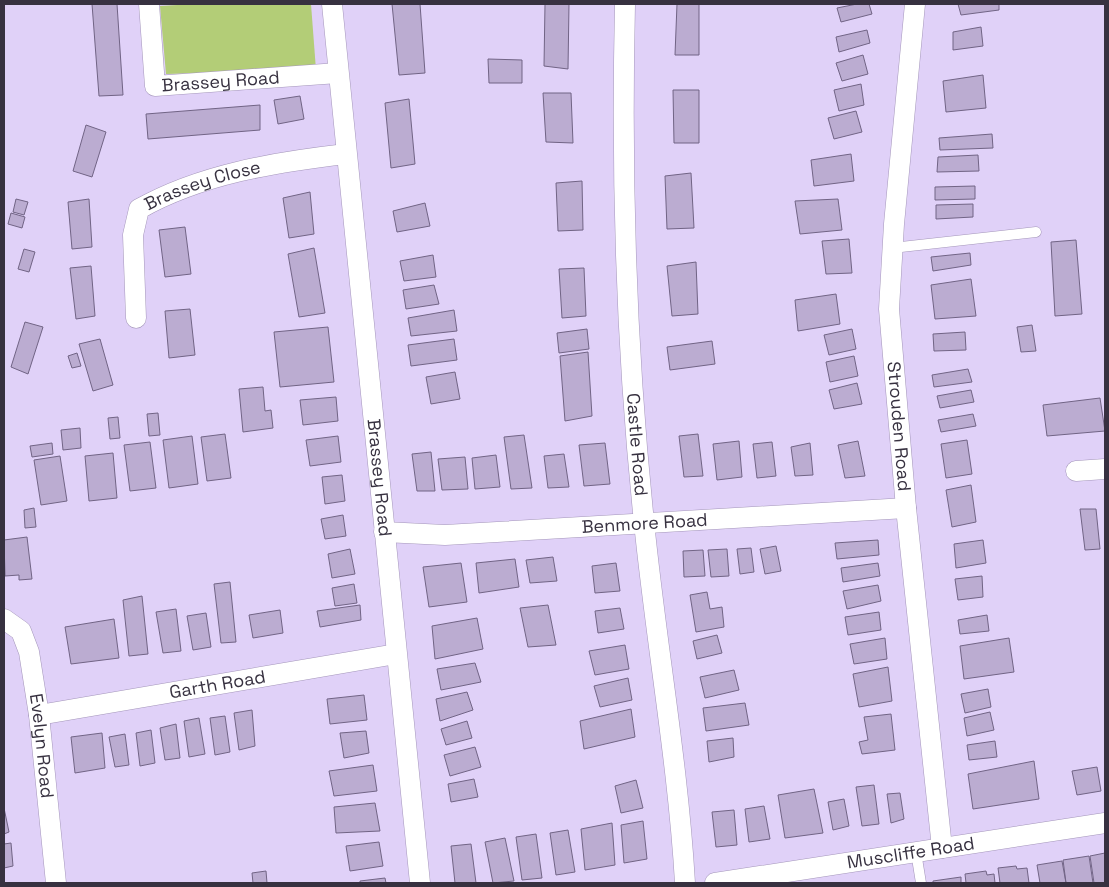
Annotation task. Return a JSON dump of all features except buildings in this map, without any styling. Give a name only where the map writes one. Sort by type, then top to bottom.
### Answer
[{"type":"street","name":"Brassey Road","points":[[149,4],[155,86],[338,73]]},
{"type":"street","name":"Brassey Road","points":[[332,4],[420,883]]},
{"type":"street","name":"Castle Road","points":[[625,4],[623,90],[627,294],[644,523],[668,716],[684,883]]},
{"type":"street","name":"Strouden Road","points":[[915,4],[892,248],[889,309],[906,508],[942,848]]},
{"type":"street","name":"Brassey Close","points":[[136,318],[133,235],[139,209],[168,192],[234,174],[288,161],[346,154]]},
{"type":"street","points":[[1076,471],[1105,469]]},
{"type":"street","name":"Benmore Road","points":[[384,532],[445,535],[906,508]]},
{"type":"street","name":"Evelyn Road","points":[[4,619],[21,631],[29,652],[39,715],[56,883]]},
{"type":"street","name":"Garth Road","points":[[39,715],[396,654]]},
{"type":"street","name":"Muscliffe Road","points":[[715,883],[1105,823]]},
{"type":"lane","points":[[892,248],[1036,232]]},
{"type":"lane","points":[[916,852],[921,883]]},
{"type":"green space","points":[[194,4],[311,4],[316,70],[166,74],[160,6]]}]
